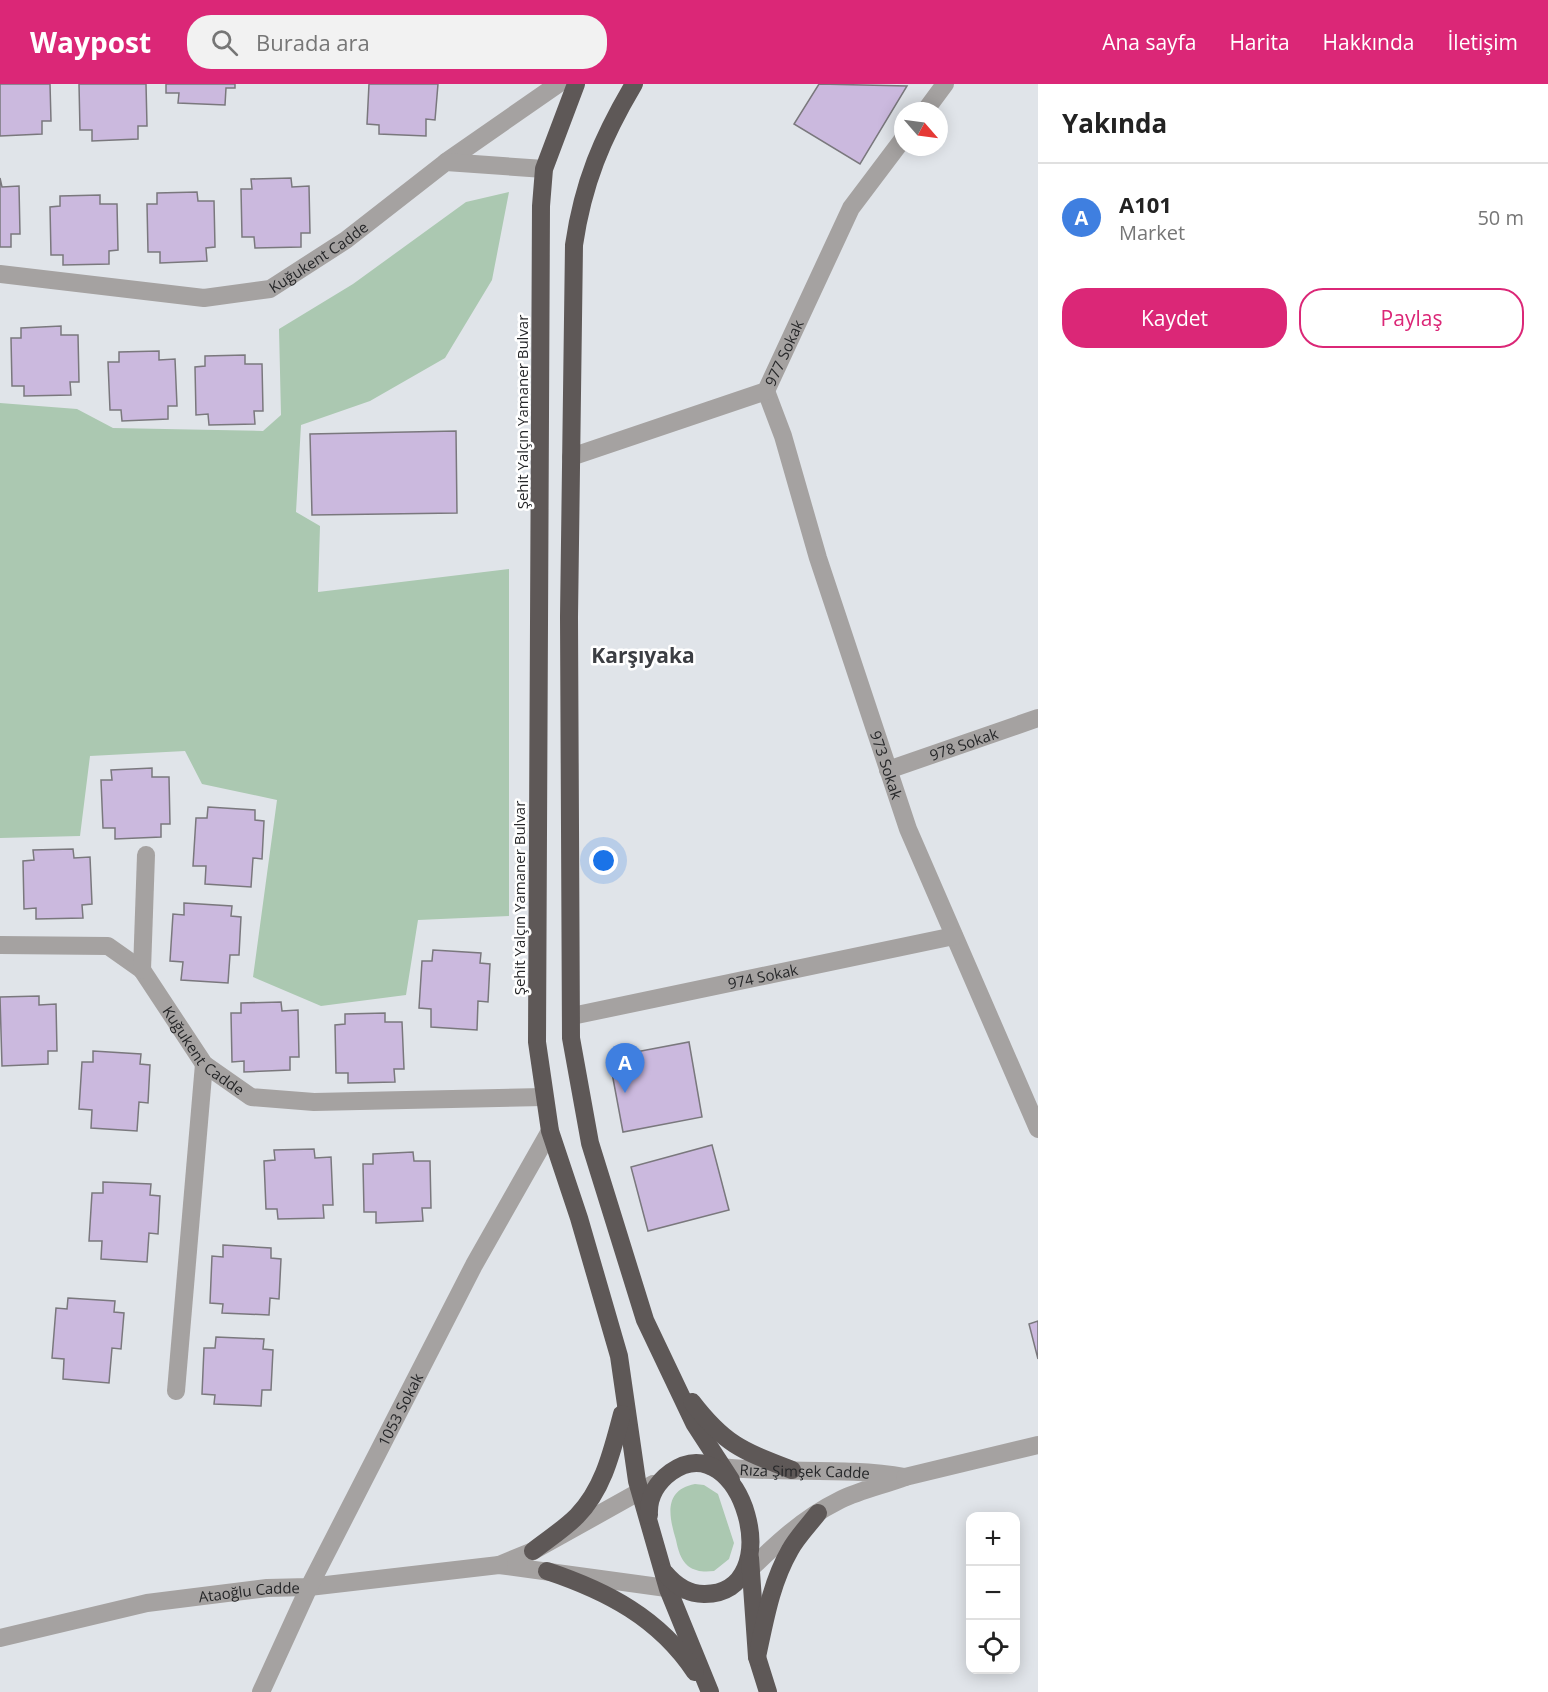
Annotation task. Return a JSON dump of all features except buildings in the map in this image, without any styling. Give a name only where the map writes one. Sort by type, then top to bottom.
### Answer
[{"type":"highway","name":"Şehit Yalçın Yamaner Bulvar","points":[[576,84],[544,169],[541,206],[537,1030],[543,1097],[550,1131],[579,1218],[619,1356],[628,1436],[640,1492],[658,1557],[677,1589],[709,1692]]},
{"type":"highway","points":[[634,84],[608,128],[597,154],[578,214],[574,245],[571,457],[571,1038],[590,1143],[645,1320],[694,1423],[720,1471],[740,1493],[748,1528],[757,1657],[768,1692]]},
{"type":"highway","points":[[671,1374],[720,1434],[741,1451],[792,1470]]},
{"type":"highway","points":[[533,1551],[576,1516],[595,1493],[610,1459],[625,1401]]},
{"type":"highway","points":[[650,1523],[648,1507],[653,1491],[662,1478],[675,1469],[690,1465],[720,1471]]},
{"type":"highway","points":[[757,1657],[772,1592],[780,1569],[791,1547],[818,1513]]},
{"type":"highway","points":[[547,1571],[586,1584],[622,1602],[655,1626],[686,1658],[709,1692]]},
{"type":"highway","points":[[677,1589],[704,1594],[720,1591],[734,1584]]},
{"type":"street","name":"Kuğukent Cadde","points":[[0,274],[204,298],[270,289],[346,240],[446,162],[558,84]]},
{"type":"street","points":[[932,102],[945,84]]},
{"type":"street","name":"977 Sokak","points":[[571,457],[766,391],[851,208],[894,151]]},
{"type":"street","points":[[446,162],[544,169]]},
{"type":"street","name":"973 Sokak","points":[[766,391],[783,436],[818,558],[908,829],[1038,1128]]},
{"type":"street","name":"978 Sokak","points":[[888,770],[1038,718]]},
{"type":"street","points":[[142,970],[146,855]]},
{"type":"street","name":"974 Sokak","points":[[572,1016],[954,936]]},
{"type":"street","name":"Kuğukent Cadde","points":[[0,945],[108,946],[142,970],[204,1064],[251,1097],[314,1102],[543,1097]]},
{"type":"street","points":[[176,1391],[204,1064]]},
{"type":"street","name":"1053 Sokak","points":[[261,1692],[309,1587],[474,1265],[550,1131]]},
{"type":"street","name":"Rıza Şimşek Cadde","points":[[734,1584],[750,1563],[785,1535],[840,1500],[905,1477],[1038,1445]]},
{"type":"street","name":"Rıza Şimşek Cadde","points":[[720,1471],[869,1471],[905,1477]]},
{"type":"street","name":"Ataoğlu Cadde","points":[[500,1565],[533,1551],[662,1478]]},
{"type":"street","name":"Ataoğlu Cadde","points":[[0,1638],[147,1603],[267,1588],[309,1587],[500,1565],[677,1589]]},
{"type":"green space","points":[[509,192],[492,280],[445,358],[370,401],[301,425],[296,512],[320,526],[318,592],[509,569],[509,916],[418,920],[406,995],[321,1006],[253,977],[277,800],[202,784],[185,751],[90,756],[80,836],[0,838],[0,403],[77,409],[113,428],[263,431],[281,415],[279,329],[353,284],[466,202]]},
{"type":"green space","points":[[695,1484],[704,1485],[718,1494],[734,1543],[729,1559],[714,1571],[697,1570],[685,1563],[681,1557],[670,1514],[673,1498],[678,1492]]},
{"type":"place","name":"A101","points":[[625,1093]]},
{"type":"district","name":"Karşıyaka","points":[[643,655]]}]
